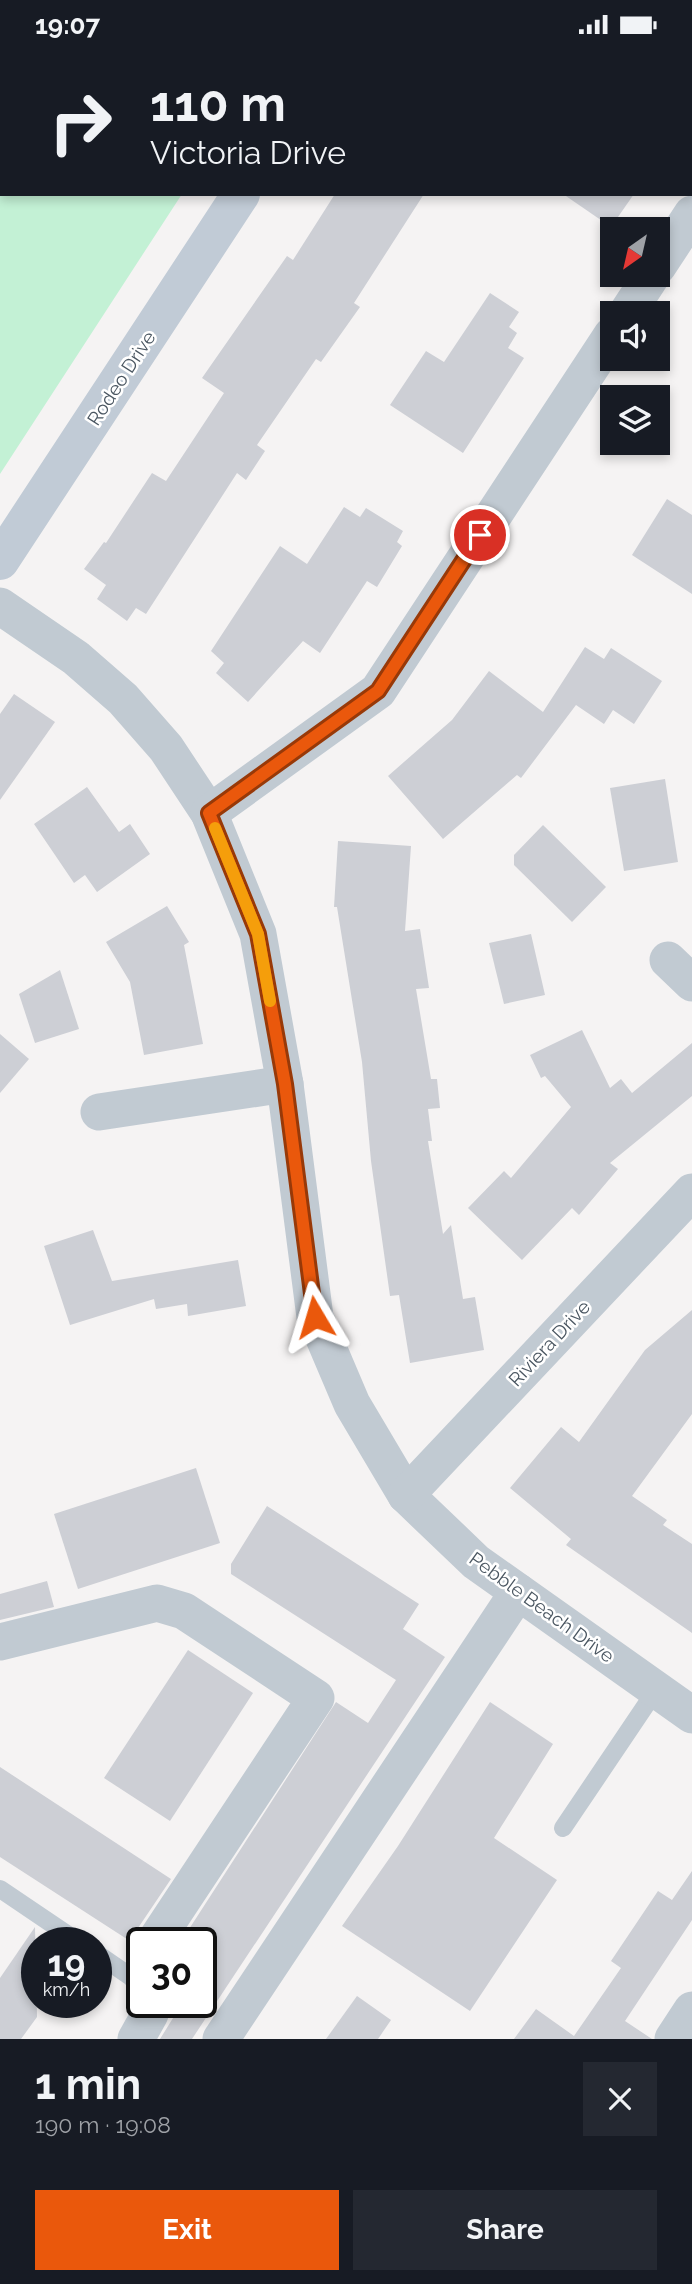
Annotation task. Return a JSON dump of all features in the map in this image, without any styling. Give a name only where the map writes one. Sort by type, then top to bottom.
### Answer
[{"type":"street","name":"Rodeo Drive","points":[[0,561],[241,196]]},
{"type":"street","points":[[670,248],[692,215]]},
{"type":"street","points":[[209,813],[378,691],[600,353]]},
{"type":"street","name":"Pebble Beach Drive","points":[[0,606],[76,658],[123,699],[166,748],[209,813],[258,934],[285,1084],[315,1317],[352,1404],[406,1495],[476,1562],[692,1715]]},
{"type":"street","points":[[99,1112],[285,1084]]},
{"type":"street","name":"Riviera Drive","points":[[406,1495],[692,1192]]},
{"type":"street","points":[[221,2039],[519,1592]]},
{"type":"street","points":[[0,1642],[157,1603],[170,1605],[184,1611],[316,1698],[166,1927]]},
{"type":"street","points":[[673,2039],[692,2010]]},
{"type":"street","points":[[136,2039],[148,2018]]},
{"type":"lane","points":[[563,1828],[656,1690]]},
{"type":"lane","points":[[0,1889],[56,1927]]},
{"type":"lane","points":[[112,1966],[126,1978]]},
{"type":"green space","points":[[0,196],[181,196],[0,474]]},
{"type":"building","points":[[334,196],[423,196],[354,303],[360,307],[321,362],[316,359],[257,445],[265,451],[246,480],[237,473],[146,614],[136,608],[127,621],[97,599],[106,585],[84,569],[104,542],[106,543],[152,473],[166,481],[224,393],[202,378],[287,256],[293,260]]},
{"type":"building","points":[[566,196],[633,196],[618,217],[600,217],[600,219]]},
{"type":"building","points":[[490,293],[519,312],[509,327],[517,333],[508,348],[524,358],[463,453],[390,405],[426,351],[444,362]]},
{"type":"building","points":[[667,499],[692,515],[692,594],[632,555]]},
{"type":"building","points":[[344,507],[360,517],[366,508],[403,531],[397,542],[402,546],[377,587],[367,581],[320,653],[303,641],[248,702],[216,673],[224,663],[211,651],[280,546],[307,564]]},
{"type":"building","points":[[585,647],[604,659],[611,648],[662,681],[634,724],[613,710],[604,724],[576,705],[521,778],[517,775],[443,839],[388,776],[452,720],[489,671],[543,712]]},
{"type":"building","points":[[14,694],[55,722],[0,800],[0,714]]},
{"type":"building","points":[[665,779],[678,862],[624,871],[610,788]]},
{"type":"building","points":[[87,787],[119,832],[130,824],[150,854],[97,892],[85,875],[74,883],[34,824]]},
{"type":"building","points":[[543,825],[606,887],[572,922],[514,865],[514,855]]},
{"type":"building","points":[[338,841],[411,846],[405,931],[420,929],[429,988],[416,989],[431,1079],[437,1079],[440,1108],[428,1109],[432,1141],[428,1141],[443,1234],[451,1225],[463,1299],[475,1297],[484,1350],[410,1363],[399,1295],[390,1296],[371,1161],[362,1062],[337,907],[334,907]]},
{"type":"building","points":[[167,906],[189,942],[184,945],[203,1044],[144,1055],[130,982],[106,942]]},
{"type":"building","points":[[531,934],[545,995],[504,1004],[489,943]]},
{"type":"building","points":[[60,970],[79,1029],[35,1043],[19,994]]},
{"type":"building","points":[[582,1030],[610,1088],[621,1079],[632,1093],[692,1043],[692,1096],[610,1163],[618,1169],[579,1215],[572,1208],[522,1260],[468,1208],[504,1171],[511,1178],[571,1107],[545,1076],[541,1078],[530,1055]]},
{"type":"building","points":[[0,1034],[29,1059],[0,1093]]},
{"type":"building","points":[[93,1230],[112,1281],[238,1260],[246,1306],[188,1316],[187,1304],[156,1309],[154,1299],[70,1325],[44,1246]]},
{"type":"building","points":[[692,1310],[692,1414],[632,1496],[667,1520],[663,1525],[692,1544],[692,1633],[566,1545],[571,1539],[510,1488],[561,1427],[579,1442],[645,1350]]},
{"type":"building","points":[[196,1468],[220,1543],[78,1589],[54,1514]]},
{"type":"building","points":[[267,1506],[419,1604],[403,1629],[445,1657],[217,2001],[217,1927],[190,1927],[336,1702],[368,1723],[396,1680],[231,1574],[231,1564]]},
{"type":"building","points":[[47,1581],[54,1607],[0,1620],[0,1594]]},
{"type":"building","points":[[188,1650],[253,1693],[170,1821],[104,1778]]},
{"type":"building","points":[[490,1702],[553,1744],[494,1838],[557,1880],[470,2011],[342,1926],[398,1846]]},
{"type":"building","points":[[0,1767],[171,1879],[139,1927],[126,1927],[126,1938],[0,1857]]},
{"type":"building","points":[[692,1871],[692,1920],[625,2021],[652,2039],[514,2039],[536,2009],[574,2036],[621,1968],[611,1961],[658,1891],[672,1900]]},
{"type":"building","points":[[21,1947],[21,2018],[36,2018],[21,2039],[0,2039],[0,1978]]},
{"type":"building","points":[[357,1996],[391,2020],[378,2039],[326,2039]]},
{"type":"building","points":[[173,2018],[206,2018],[192,2039],[160,2039]]},
{"type":"slow traffic","points":[[215,828],[258,934],[270,1001]]},
{"type":"route","points":[[315,1317],[285,1084],[258,934],[209,813],[378,691],[480,535]]}]
